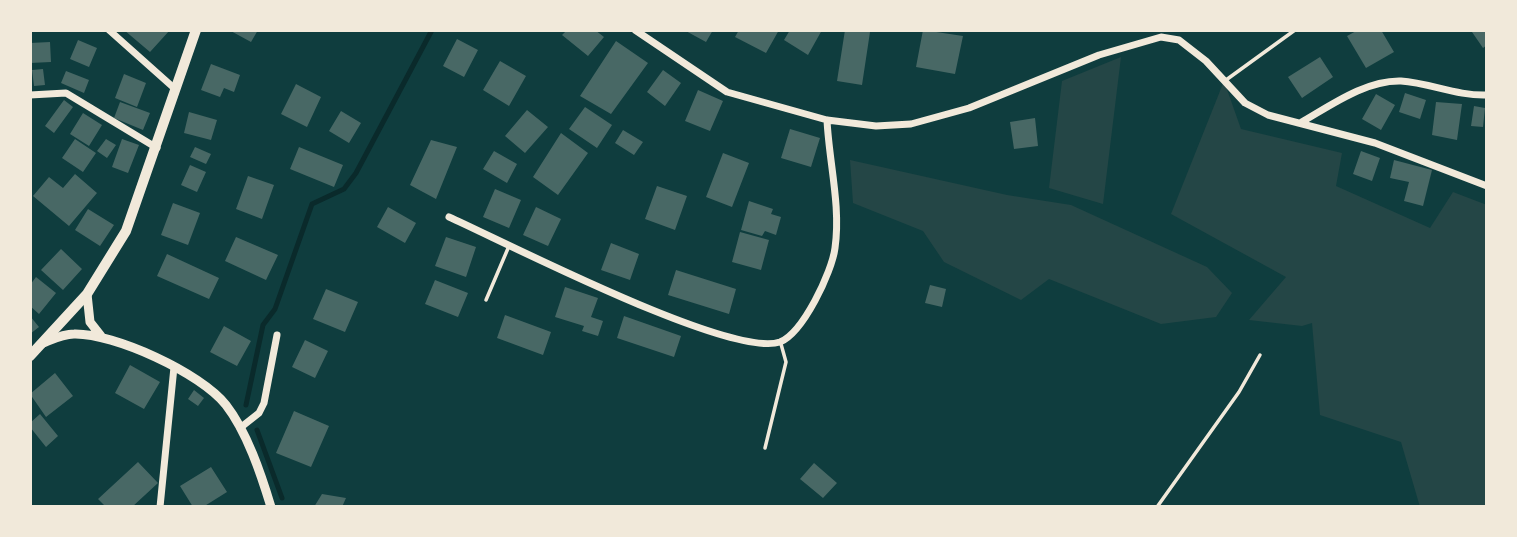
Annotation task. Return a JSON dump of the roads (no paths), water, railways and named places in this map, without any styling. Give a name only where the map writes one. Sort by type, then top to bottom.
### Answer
[{"type":"main road","points":[[30,356],[88,294],[126,231],[196,30]]},
{"type":"street","points":[[109,30],[174,88]]},
{"type":"street","points":[[635,30],[727,92],[827,120],[876,126],[911,124],[969,107],[1099,55],[1161,37],[1179,40],[1206,61],[1245,103],[1268,115],[1375,143],[1487,186]]},
{"type":"street","points":[[1300,123],[1377,83],[1401,81],[1466,96],[1487,95]]},
{"type":"street","points":[[30,95],[66,93],[157,148]]},
{"type":"street","points":[[449,217],[593,285],[715,333],[761,344],[781,342],[798,329],[813,304],[835,249],[835,211],[827,120]]},
{"type":"street","points":[[88,294],[90,322],[102,337]]},
{"type":"street","points":[[43,343],[75,334],[102,337],[174,368],[220,398],[240,428],[271,507]]},
{"type":"street","points":[[240,428],[259,413],[264,403],[277,335]]},
{"type":"street","points":[[160,507],[174,368]]},
{"type":"lane","points":[[1224,81],[1295,30]]},
{"type":"lane","points":[[486,300],[510,244]]},
{"type":"lane","points":[[765,448],[786,362],[781,342]]},
{"type":"waterway","points":[[246,405],[263,325],[275,309],[312,204],[344,189],[356,173],[432,30]]},
{"type":"waterway","points":[[257,430],[282,498]]}]
